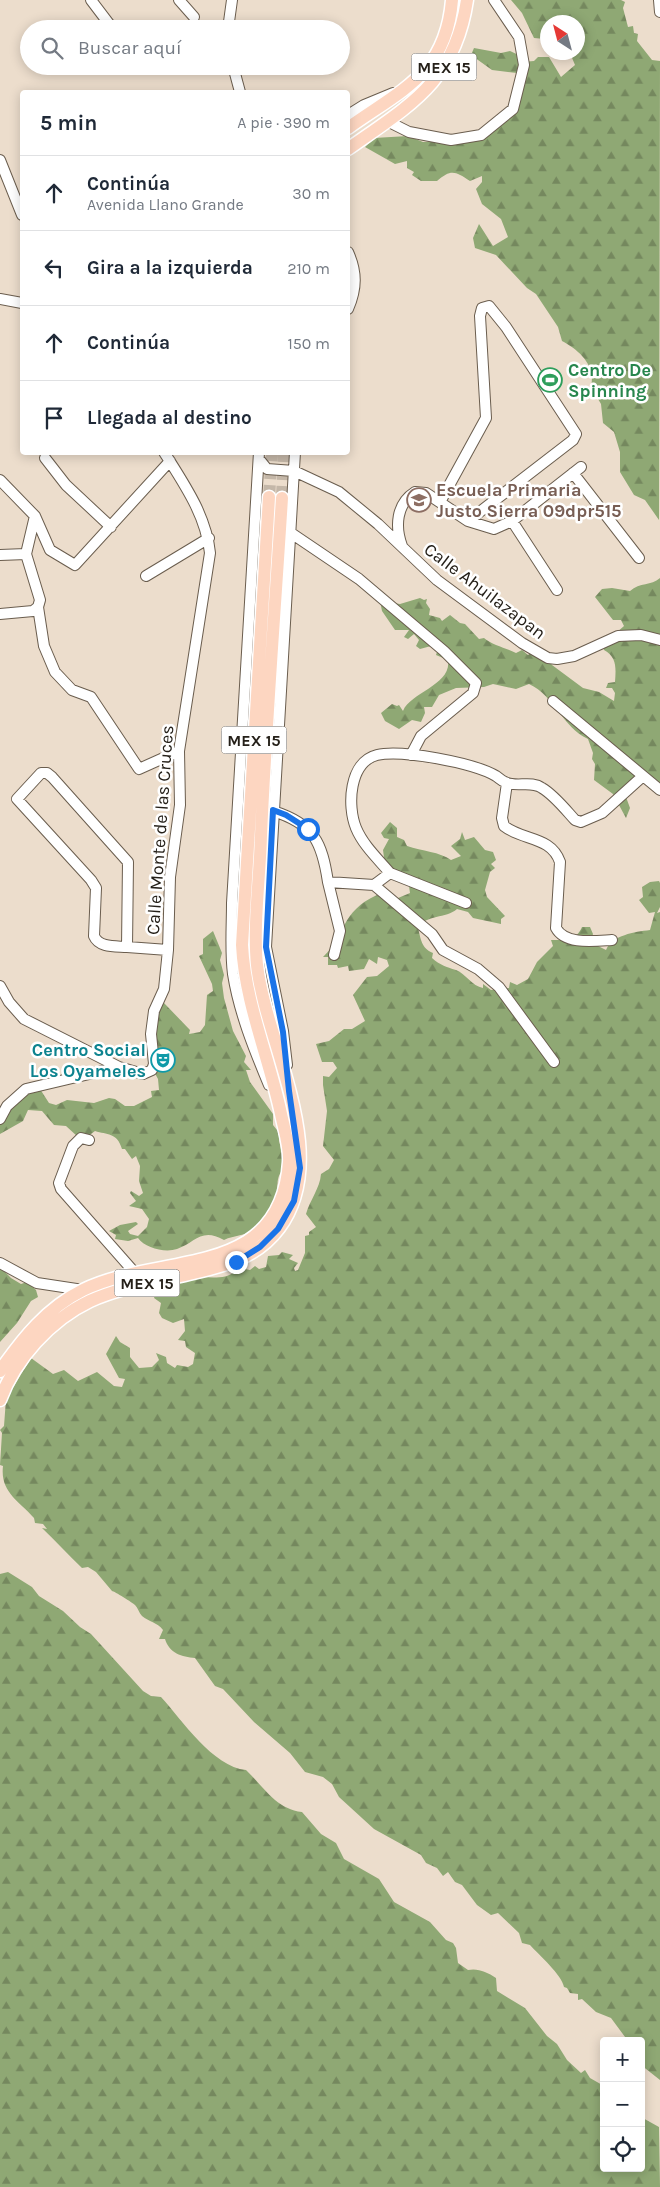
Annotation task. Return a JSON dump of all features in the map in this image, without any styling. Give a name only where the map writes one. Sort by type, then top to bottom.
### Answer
[{"type":"main road","name":"MEX 15","points":[[350,127],[408,88],[427,69],[444,41],[450,23],[452,0]]},
{"type":"main road","name":"MEX 15","points":[[350,148],[422,94],[441,72],[460,39],[467,0]]},
{"type":"main road","name":"MEX 15","points":[[0,1370],[28,1332],[44,1317],[83,1290],[135,1273],[232,1251],[245,1244],[266,1225],[285,1187],[289,1161],[280,1111],[246,984],[242,945],[275,497],[257,950],[260,981],[289,1091],[300,1152],[299,1178],[294,1201],[287,1216],[268,1240],[236,1262],[130,1287],[86,1303],[51,1328],[34,1345],[12,1373],[0,1400]]},
{"type":"street","points":[[91,0],[107,20]]},
{"type":"street","points":[[179,0],[194,17]]},
{"type":"street","points":[[229,20],[232,0]]},
{"type":"street","points":[[387,121],[409,132],[451,140],[481,135],[513,109],[524,65],[519,38],[494,0]]},
{"type":"street","points":[[659,0],[660,12]]},
{"type":"street","points":[[235,75],[239,90]]},
{"type":"street","points":[[350,114],[364,105],[408,88]]},
{"type":"street","points":[[0,160],[20,210]]},
{"type":"street","points":[[350,257],[355,268],[356,284],[350,303]]},
{"type":"street","points":[[0,299],[20,303]]},
{"type":"street","points":[[440,502],[486,418],[480,316],[482,308],[489,306],[516,341],[576,434],[573,440],[468,521]]},
{"type":"street","points":[[289,1091],[283,1032],[266,947],[295,455]]},
{"type":"street","points":[[259,456],[267,469],[294,471]]},
{"type":"street","points":[[259,456],[232,903],[232,947],[233,973],[244,1019],[280,1111]]},
{"type":"street","points":[[0,480],[35,516],[50,550],[75,564],[110,527],[167,457]]},
{"type":"street","name":"Calle Monte de las Cruces","points":[[119,1067],[144,1074],[152,1070],[154,1064],[151,1034],[154,1011],[164,989],[168,950],[170,877],[180,805],[178,751],[209,567],[209,538],[201,513],[167,457]]},
{"type":"street","points":[[45,458],[66,485],[110,527]]},
{"type":"street","points":[[402,547],[397,522],[410,494],[419,491],[440,502],[468,521],[494,529],[512,521],[577,470],[639,558]]},
{"type":"street","name":"Calle Ahuilazapan","points":[[294,471],[348,499],[437,580],[522,643],[548,658],[557,659],[574,656],[618,636],[641,635],[660,640]]},
{"type":"street","points":[[35,516],[26,554],[40,600],[38,607],[44,646],[55,672],[72,690],[91,697],[139,769],[178,751]]},
{"type":"street","points":[[512,521],[557,590]]},
{"type":"street","points":[[291,533],[359,579],[444,651],[476,683],[473,693],[422,736],[412,755]]},
{"type":"street","points":[[146,576],[209,538]]},
{"type":"street","points":[[0,555],[26,554]]},
{"type":"street","points":[[0,614],[33,611],[38,607]]},
{"type":"street","points":[[553,701],[660,790]]},
{"type":"street","points":[[466,903],[390,873],[366,845],[355,827],[352,805],[353,782],[359,770],[369,759],[393,754],[412,755],[462,764],[495,775],[507,784],[535,785],[543,788],[575,820],[581,822],[602,813],[643,776]]},
{"type":"street","points":[[127,947],[128,862],[125,855],[52,777],[47,773],[41,773],[17,799],[91,880],[96,888],[94,936],[97,941],[102,945],[127,947],[168,950]]},
{"type":"street","points":[[507,784],[502,818],[504,826],[551,847],[557,854],[560,862],[556,928],[560,934],[567,939],[612,940]]},
{"type":"street","points":[[273,810],[294,819],[315,836],[324,859],[340,931],[334,955]]},
{"type":"street","points":[[374,885],[390,873]]},
{"type":"street","points":[[328,882],[374,885],[432,934],[442,950],[478,969],[499,987],[554,1062]]},
{"type":"street","points":[[0,986],[9,1002],[24,1020],[119,1067]]},
{"type":"street","points":[[0,1119],[7,1106],[26,1089],[119,1067]]},
{"type":"street","points":[[89,1140],[81,1138],[75,1143],[59,1184],[61,1189],[135,1273]]},
{"type":"street","points":[[0,1262],[37,1283],[83,1290]]},
{"type":"green space","points":[[511,0],[621,0],[625,2],[623,8],[628,27],[633,26],[634,33],[638,34],[637,41],[652,60],[660,61],[659,520],[645,500],[634,495],[620,472],[620,452],[614,432],[603,423],[601,404],[591,387],[591,372],[585,359],[562,341],[558,327],[536,294],[527,288],[496,255],[475,248],[473,238],[479,224],[493,246],[508,237],[501,219],[482,204],[476,189],[482,182],[482,176],[470,181],[457,173],[450,173],[437,181],[421,181],[412,175],[414,172],[407,168],[407,161],[395,164],[365,147],[374,138],[408,136],[423,142],[445,141],[498,125],[517,113],[525,80],[517,73],[492,70],[471,55],[474,48],[501,53],[510,51],[525,58],[522,62],[534,61],[538,57],[540,57],[540,60],[551,60],[561,77],[575,65],[573,60],[585,60],[585,15],[540,15],[540,39],[534,38],[522,13]]},
{"type":"green space","points":[[660,578],[660,785],[647,775],[626,797],[630,808],[626,818],[613,794],[594,780],[595,764],[592,759],[593,753],[588,739],[571,727],[546,696],[529,684],[516,689],[493,684],[484,687],[456,688],[439,695],[432,707],[424,707],[425,713],[421,722],[412,720],[399,729],[385,721],[381,713],[392,704],[399,705],[403,711],[407,704],[438,682],[448,669],[448,660],[436,655],[437,652],[431,646],[420,649],[416,646],[419,640],[414,634],[408,639],[404,637],[409,630],[395,630],[382,611],[380,601],[400,604],[420,598],[427,599],[426,603],[430,609],[429,615],[440,618],[442,621],[450,615],[460,623],[465,624],[479,639],[484,638],[495,645],[516,653],[522,650],[528,655],[539,647],[545,650],[544,654],[552,665],[583,688],[599,692],[614,701],[615,693],[612,688],[606,688],[608,683],[615,682],[615,663],[604,650],[602,638],[616,633],[624,626],[621,620],[613,620],[595,597],[602,589],[612,588],[630,591]]},
{"type":"green space","points":[[390,822],[397,828],[397,837],[404,840],[407,846],[436,853],[451,860],[461,856],[451,846],[460,839],[462,832],[465,840],[474,837],[485,850],[493,852],[496,860],[491,864],[495,868],[490,872],[485,890],[487,897],[505,916],[501,919],[501,924],[473,918],[468,912],[457,909],[431,918],[418,928],[424,946],[433,953],[432,958],[443,966],[460,972],[479,987],[483,988],[483,984],[491,990],[509,988],[510,982],[517,985],[528,979],[537,962],[553,946],[551,940],[565,940],[573,937],[580,932],[582,927],[590,927],[593,934],[590,942],[606,950],[609,945],[619,938],[631,933],[650,930],[655,912],[649,913],[639,900],[643,897],[642,887],[650,882],[659,881],[660,883],[660,907],[657,913],[660,912],[660,2080],[645,2068],[645,2037],[625,2037],[611,2018],[596,2012],[582,1999],[578,2000],[578,1994],[570,1993],[550,1965],[530,1945],[522,1943],[519,1933],[498,1913],[491,1915],[477,1905],[462,1885],[455,1882],[448,1872],[443,1876],[437,1868],[426,1863],[421,1855],[374,1829],[339,1797],[332,1784],[323,1777],[305,1772],[290,1753],[254,1722],[223,1689],[215,1686],[195,1658],[185,1657],[173,1651],[165,1639],[159,1639],[163,1630],[161,1627],[147,1620],[134,1604],[112,1591],[96,1572],[88,1567],[82,1568],[42,1528],[47,1529],[43,1524],[35,1523],[34,1518],[11,1495],[4,1483],[3,1466],[0,1465],[2,1433],[0,1430],[4,1426],[6,1399],[31,1358],[53,1374],[64,1370],[78,1381],[97,1372],[114,1386],[122,1387],[125,1379],[119,1378],[106,1354],[116,1336],[120,1342],[130,1348],[130,1357],[139,1368],[152,1367],[159,1360],[156,1353],[166,1357],[167,1363],[175,1368],[177,1365],[188,1367],[193,1364],[195,1353],[186,1347],[185,1341],[178,1340],[185,1331],[184,1319],[173,1323],[162,1318],[159,1313],[161,1303],[154,1298],[156,1292],[160,1293],[169,1285],[180,1280],[227,1276],[234,1272],[240,1273],[245,1269],[250,1270],[255,1266],[259,1269],[266,1267],[268,1256],[279,1255],[282,1252],[293,1255],[289,1259],[298,1263],[294,1268],[295,1271],[298,1270],[305,1253],[305,1236],[309,1235],[309,1232],[316,1227],[306,1214],[319,1184],[321,1174],[329,1169],[334,1160],[323,1146],[327,1111],[323,1076],[329,1077],[337,1068],[333,1062],[322,1062],[316,1044],[329,1041],[344,1029],[352,1029],[365,1021],[353,995],[367,977],[377,976],[389,966],[387,960],[378,957],[377,964],[369,959],[364,969],[349,971],[348,966],[338,968],[337,965],[328,965],[328,957],[323,957],[331,948],[350,916],[365,902],[377,895],[391,901],[410,893],[408,879],[385,865],[383,850],[389,839],[384,838],[381,833]]},
{"type":"green space","points":[[213,931],[222,953],[220,960],[224,975],[222,983],[224,998],[233,1031],[246,1056],[244,1062],[251,1070],[246,1070],[250,1082],[273,1114],[273,1125],[281,1135],[279,1140],[285,1168],[279,1175],[276,1201],[258,1228],[250,1233],[224,1240],[209,1235],[199,1237],[177,1249],[167,1250],[150,1247],[138,1238],[128,1241],[115,1239],[116,1235],[109,1231],[120,1225],[136,1222],[138,1224],[128,1231],[130,1234],[138,1236],[147,1227],[149,1219],[142,1209],[129,1206],[136,1201],[130,1193],[131,1191],[139,1196],[143,1193],[139,1181],[140,1166],[136,1156],[132,1159],[111,1135],[95,1131],[87,1137],[78,1137],[66,1126],[54,1125],[42,1111],[28,1110],[23,1121],[0,1134],[0,1110],[27,1091],[40,1089],[49,1103],[56,1105],[67,1100],[94,1103],[109,1098],[115,1099],[125,1106],[134,1106],[152,1097],[151,1091],[159,1090],[158,1079],[151,1066],[159,1004],[164,1003],[190,1030],[189,1034],[200,1032],[205,1025],[207,995],[213,991],[212,984],[199,956],[203,954],[203,939]]},
{"type":"green space","points":[[0,1267],[11,1278],[21,1284],[27,1282],[36,1290],[38,1297],[31,1301],[17,1323],[0,1342]]},
{"type":"green space","points":[[8,1572],[32,1587],[39,1596],[63,1611],[80,1627],[91,1634],[143,1691],[151,1696],[161,1697],[210,1752],[234,1767],[246,1770],[271,1796],[285,1807],[302,1812],[321,1834],[336,1843],[344,1859],[379,1879],[394,1902],[430,1922],[446,1940],[453,1943],[456,1948],[458,1963],[468,1970],[482,1971],[496,1978],[497,1991],[525,2008],[547,2036],[557,2044],[567,2060],[581,2073],[585,2070],[590,2078],[600,2084],[600,2172],[645,2172],[645,2119],[659,2127],[660,2187],[0,2187],[0,1574]]},
{"type":"tunnel","points":[[269,497],[272,455]]},
{"type":"tunnel","points":[[282,498],[284,455]]},
{"type":"place","name":"Centro De Spinning","points":[[550,380]]},
{"type":"place","name":"Escuela Primaria Justo Sierra 09dpr515","points":[[419,500]]},
{"type":"place","name":"Centro Social Los Oyameles","points":[[163,1060]]},
{"type":"route","points":[[236,1262],[260,1247],[278,1229],[294,1201],[299,1178],[300,1152],[289,1091],[283,1032],[266,947],[273,810],[286,815],[308,829]]}]
